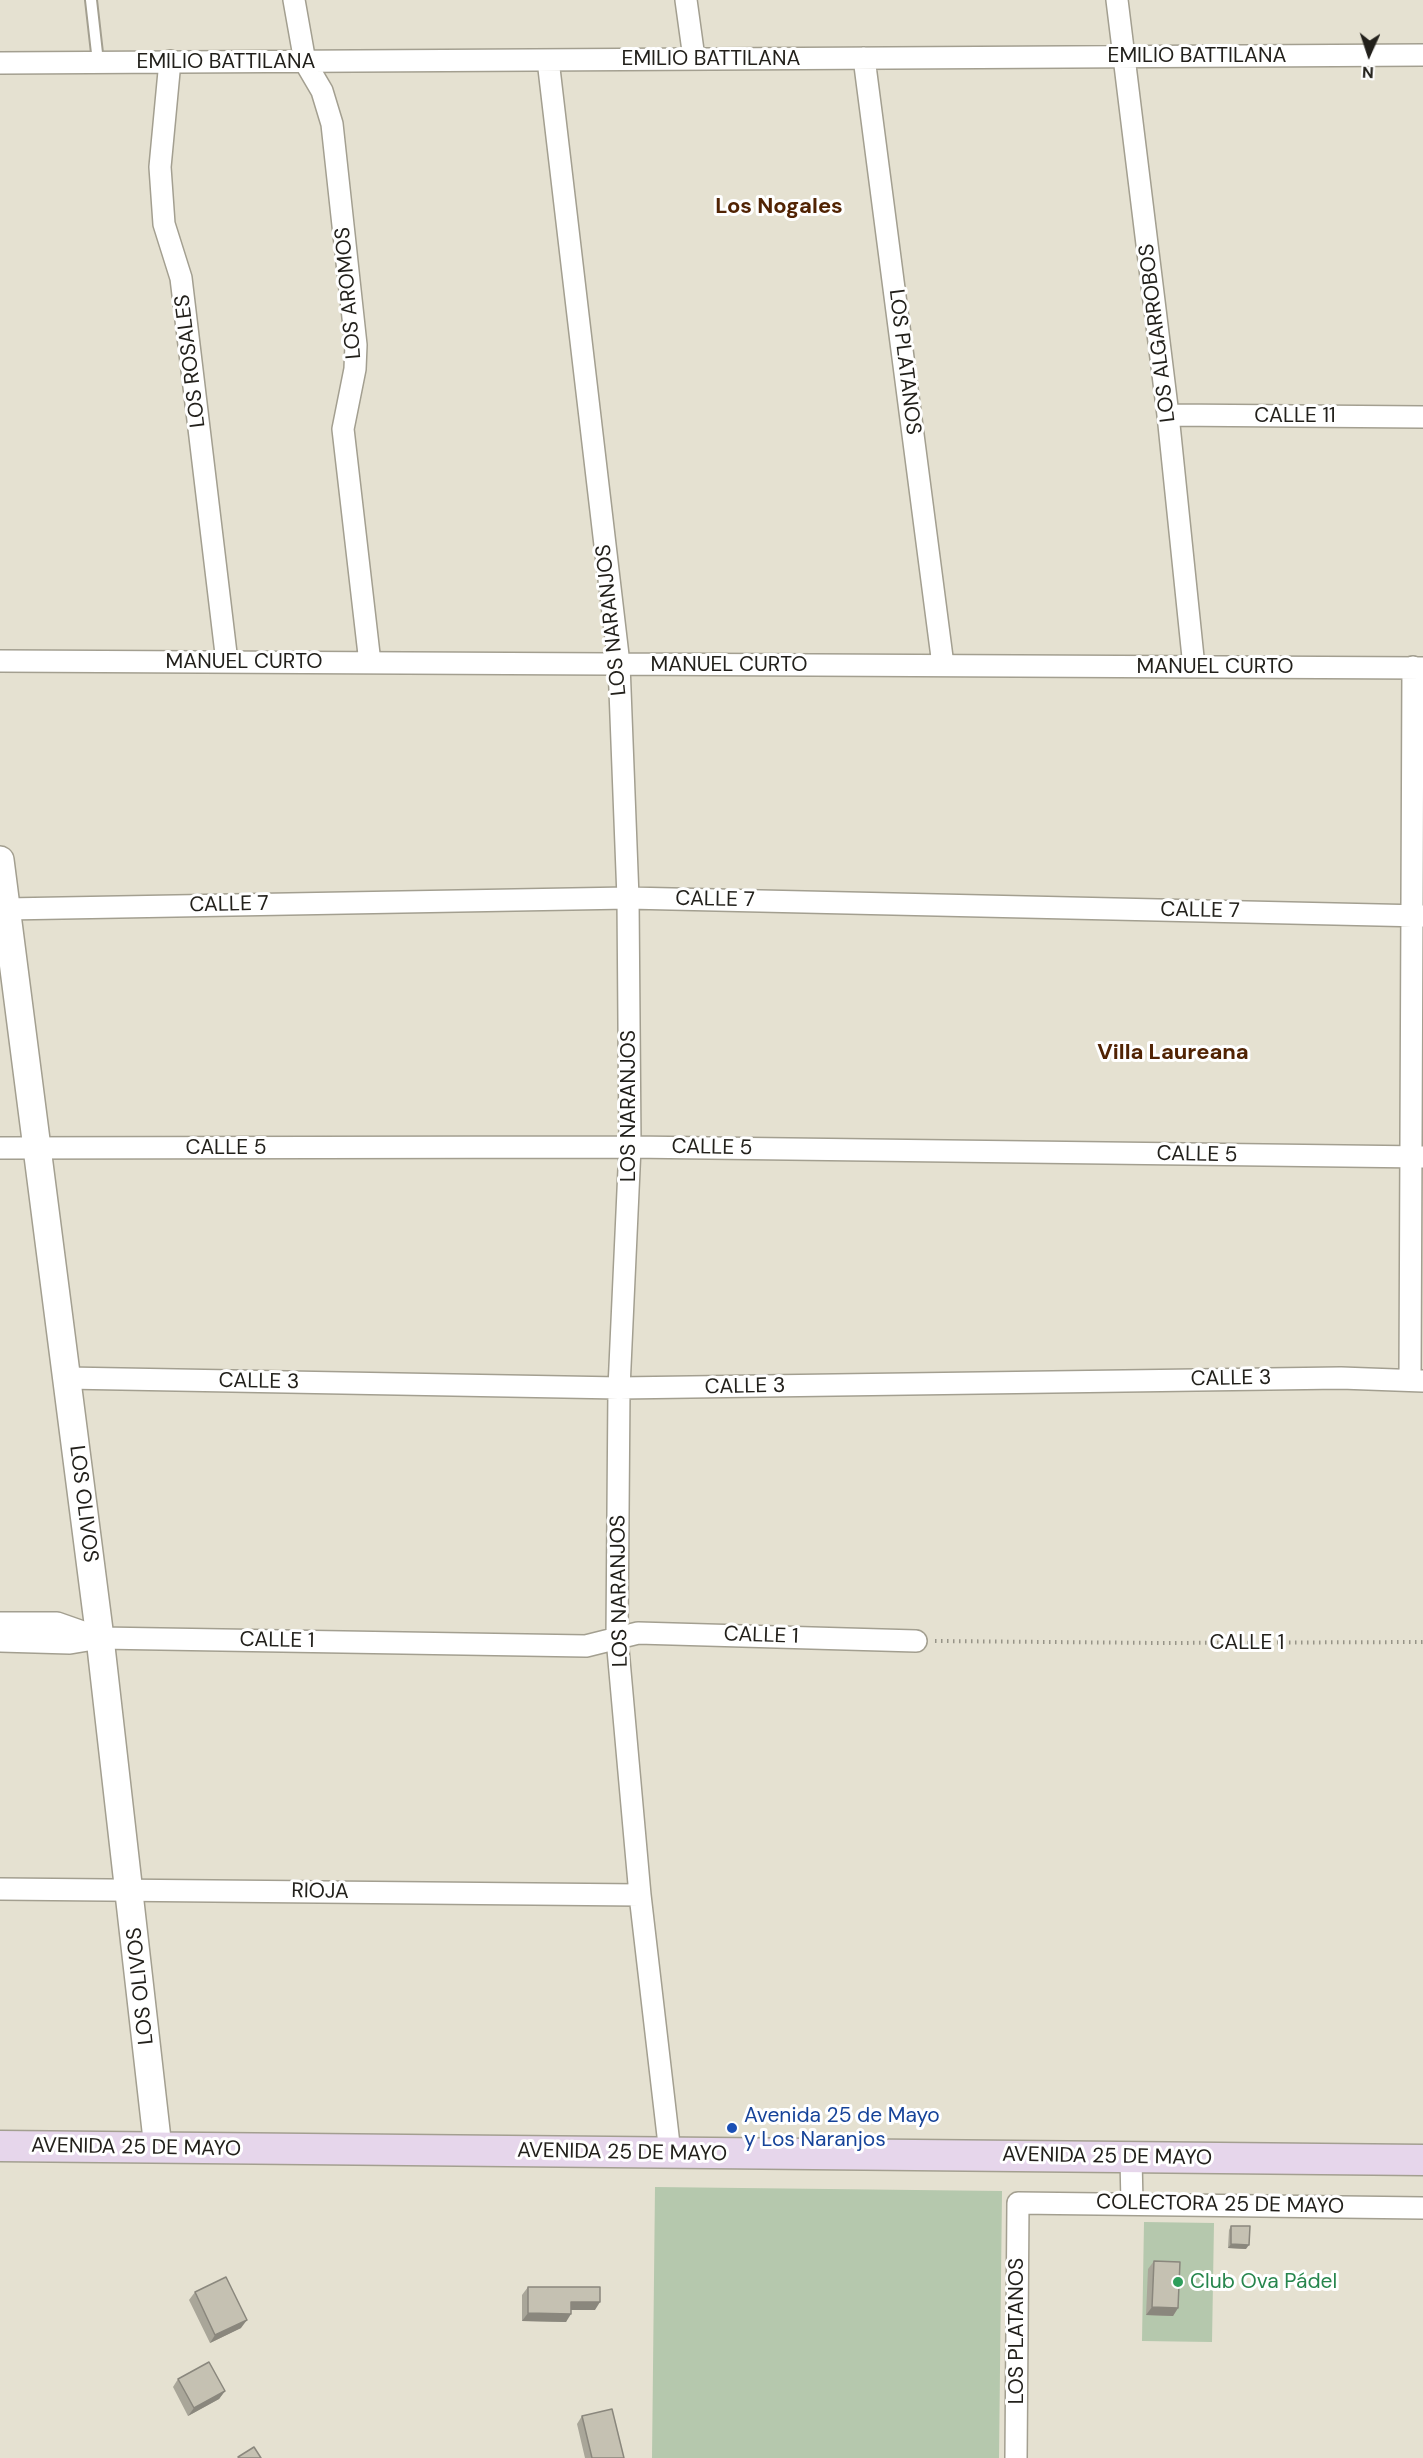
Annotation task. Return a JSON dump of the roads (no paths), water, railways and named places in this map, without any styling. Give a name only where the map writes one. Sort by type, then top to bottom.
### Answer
[{"type":"main road","name":"AVENIDA 25 DE MAYO","points":[[0,2146],[1423,2160]]},
{"type":"street","name":"LOS AROMOS","points":[[294,0],[305,62],[322,91],[332,124],[354,322],[355,369],[343,429],[369,663]]},
{"type":"street","points":[[686,0],[694,58]]},
{"type":"street","name":"LOS ALGARROBOS","points":[[1117,0],[1168,415],[1194,667]]},
{"type":"street","name":"EMILIO BATTILANA","points":[[0,63],[1423,55]]},
{"type":"street","name":"LOS PLATANOS","points":[[864,58],[943,665]]},
{"type":"street","name":"LOS NARANJOS","points":[[548,60],[619,664],[628,898],[630,1147],[620,1388],[617,1638],[640,1895],[670,2153]]},
{"type":"street","name":"LOS ROSALES","points":[[170,61],[160,167],[164,224],[180,278],[227,662]]},
{"type":"street","name":"CALLE 11","points":[[1168,415],[1423,417]]},
{"type":"street","name":"MANUEL CURTO","points":[[0,662],[1418,668]]},
{"type":"street","points":[[1416,1380],[1418,668]]},
{"type":"street","name":"LOS OLIVOS","points":[[0,860],[100,1638],[158,2148]]},
{"type":"street","name":"CALLE 7","points":[[6,909],[628,898],[1417,916]]},
{"type":"street","name":"CALLE 5","points":[[0,1148],[630,1147],[1417,1157]]},
{"type":"street","name":"CALLE 3","points":[[66,1378],[620,1388],[1341,1378],[1416,1380]]},
{"type":"street","name":"CALLE 1","points":[[0,1623],[57,1623],[100,1638]]},
{"type":"street","name":"CALLE 1","points":[[0,1641],[70,1643],[100,1638],[586,1646],[638,1633],[916,1641]]},
{"type":"street","name":"RIOJA","points":[[0,1889],[640,1895]]},
{"type":"street","points":[[1131,2158],[1132,2204]]},
{"type":"street","name":"LOS PLATANOS","points":[[1016,2458],[1018,2203]]},
{"type":"street","name":"COLECTORA 25 DE MAYO","points":[[1018,2203],[1423,2208]]},
{"type":"lane","points":[[91,0],[98,62]]},
{"type":"place","name":"Avenida 25 de Mayo y Los Naranjos","points":[[732,2128]]},
{"type":"place","name":"Club Ova Pádel","points":[[1178,2282]]},
{"type":"district","name":"Los Nogales","points":[[779,207]]},
{"type":"district","name":"Villa Laureana","points":[[1173,1053]]}]
